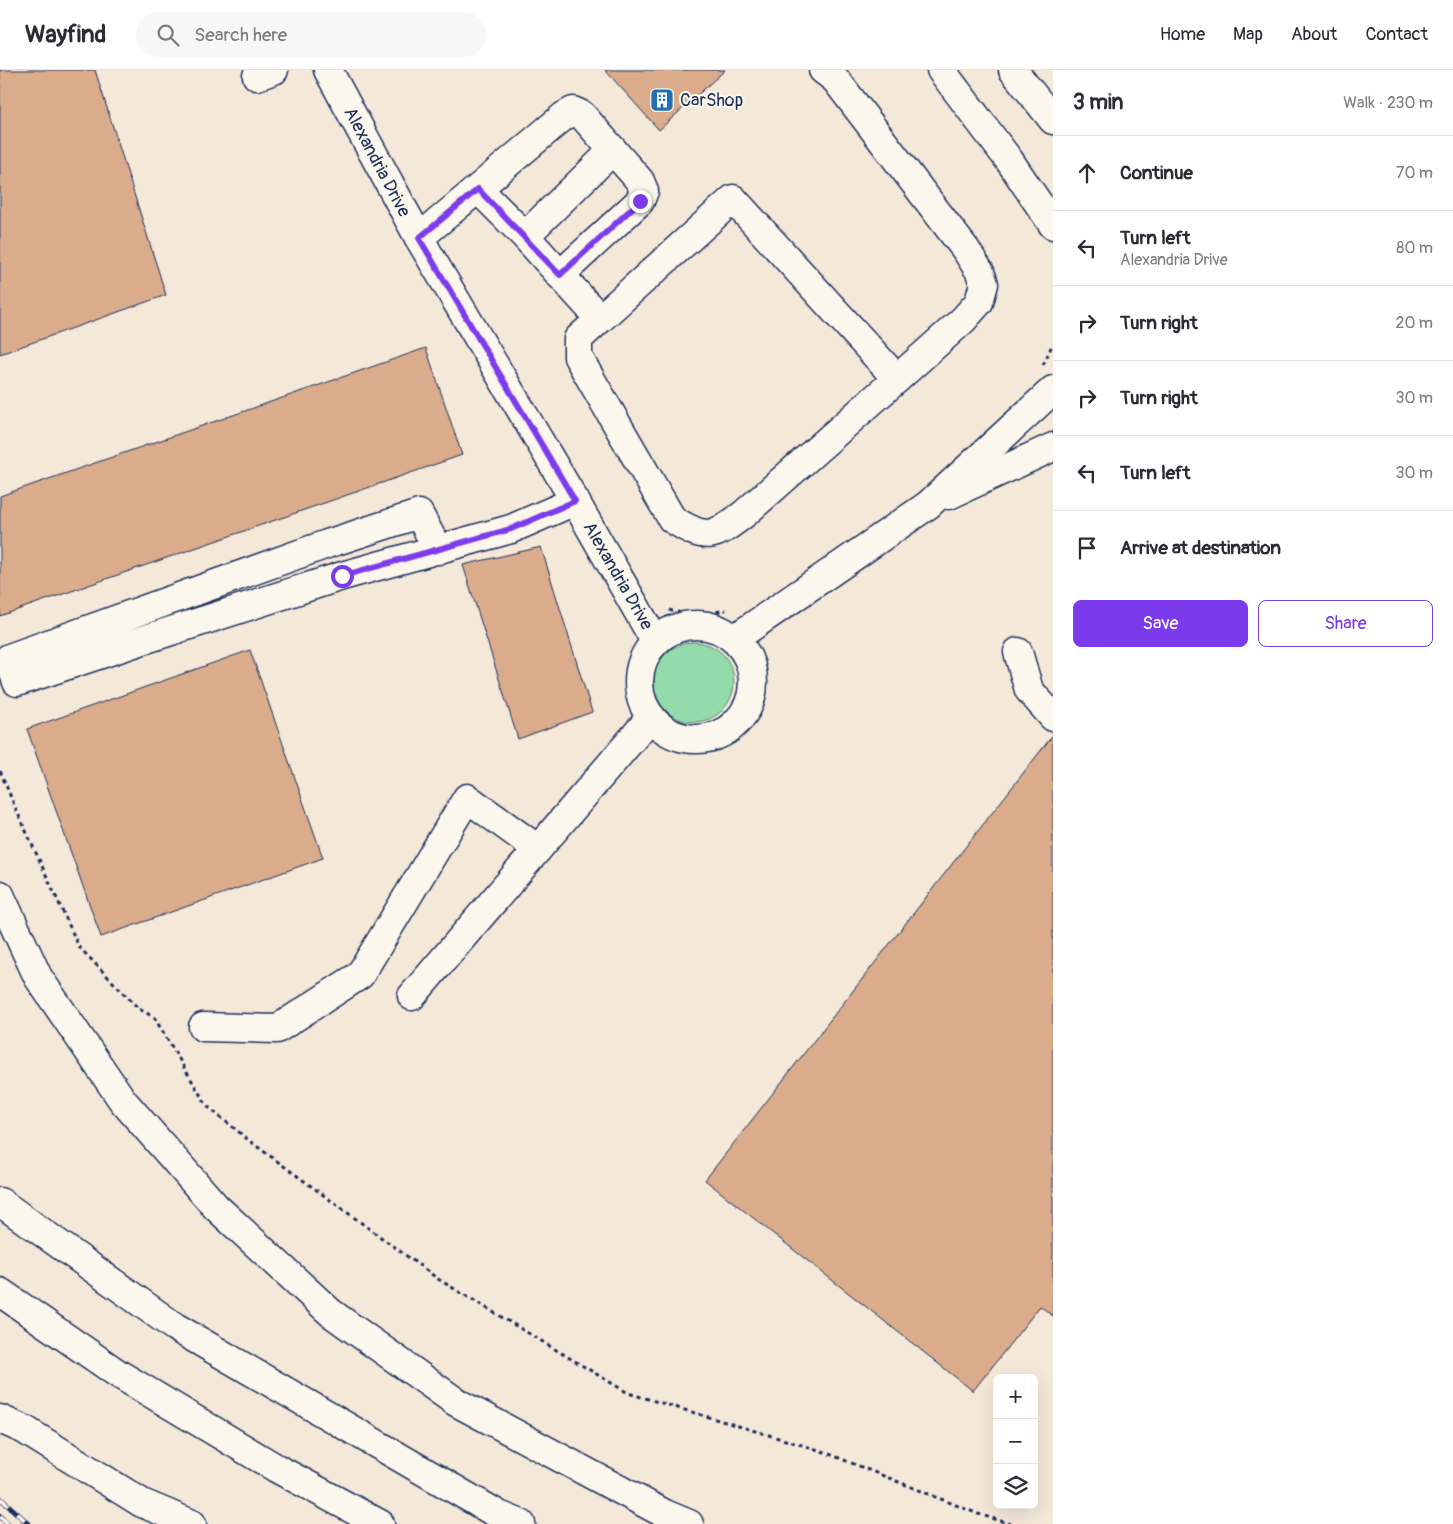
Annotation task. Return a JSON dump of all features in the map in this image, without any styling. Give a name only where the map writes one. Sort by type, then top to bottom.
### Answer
[{"type":"main road","name":"Alexandria Drive","points":[[328,70],[419,238],[575,501],[655,641]]},
{"type":"main road","points":[[824,70],[836,80],[966,250],[980,272],[984,284],[979,302],[963,320],[897,379],[744,514],[725,529],[707,536],[690,531],[672,519],[578,357],[578,340],[733,199],[897,379]]},
{"type":"main road","points":[[941,70],[1010,160],[1053,225]]},
{"type":"main road","points":[[1013,70],[1053,120]]},
{"type":"main road","points":[[419,238],[564,116],[573,111],[582,115],[640,181],[644,191],[640,201],[560,275]]},
{"type":"main road","points":[[524,236],[613,150]]},
{"type":"main road","points":[[478,189],[600,318]]},
{"type":"main road","points":[[928,505],[1049,383]]},
{"type":"main road","points":[[734,639],[928,505],[1053,447]]},
{"type":"main road","points":[[438,550],[419,514],[328,544],[9,658],[17,682],[342,576],[438,550],[511,529],[575,501]]},
{"type":"main road","points":[[694,626],[705,626],[723,632],[734,639],[746,653],[752,671],[753,691],[750,702],[740,719],[724,732],[706,739],[686,739],[668,732],[651,717],[642,700],[640,676],[646,657],[655,641],[675,630],[694,626]]},
{"type":"main road","points":[[1018,652],[1029,690],[1053,717]]},
{"type":"main road","points":[[412,996],[651,717]]},
{"type":"main road","points":[[203,1027],[276,1029],[360,975],[467,798],[538,849]]},
{"type":"main road","points":[[0,895],[38,977],[123,1101],[216,1207],[331,1313],[456,1402],[665,1514],[689,1524]]},
{"type":"main road","points":[[0,1202],[175,1327],[499,1515],[521,1524]]},
{"type":"main road","points":[[0,1292],[117,1373],[276,1468],[380,1524]]},
{"type":"main road","points":[[0,1408],[25,1430],[142,1502],[192,1524]]},
{"type":"main road","points":[[0,1420],[25,1430]]},
{"type":"path","points":[[1049,383],[1053,343]]},
{"type":"path","points":[[666,609],[682,615],[707,614],[735,609]]},
{"type":"path","points":[[0,772],[79,947],[138,1008],[154,1017],[208,1106],[251,1142],[438,1279],[628,1393],[822,1451],[978,1514],[1011,1524]]},
{"type":"green space","points":[[694,642],[716,649],[722,654],[733,674],[734,682],[727,704],[722,710],[702,721],[694,722],[672,715],[666,710],[655,690],[654,682],[661,660],[666,654],[686,643]]},
{"type":"building","points":[[0,70],[95,70],[166,295],[0,354]]},
{"type":"building","name":"CarShop","points":[[605,70],[725,70],[659,130]]},
{"type":"building","points":[[426,348],[462,455],[0,616],[0,496]]},
{"type":"building","points":[[541,547],[592,712],[518,739],[463,565]]},
{"type":"building","points":[[250,650],[323,858],[101,937],[27,729]]},
{"type":"building","points":[[1053,735],[1053,1316],[1040,1306],[973,1391],[705,1180]]},
{"type":"railway","points":[[0,1498],[29,1524]]},
{"type":"railway","points":[[0,1516],[8,1524]]},
{"type":"place","name":"CarShop","points":[[662,100]]},
{"type":"route","points":[[342,576],[511,529],[575,501],[419,238],[478,189],[560,275],[640,201]]}]
